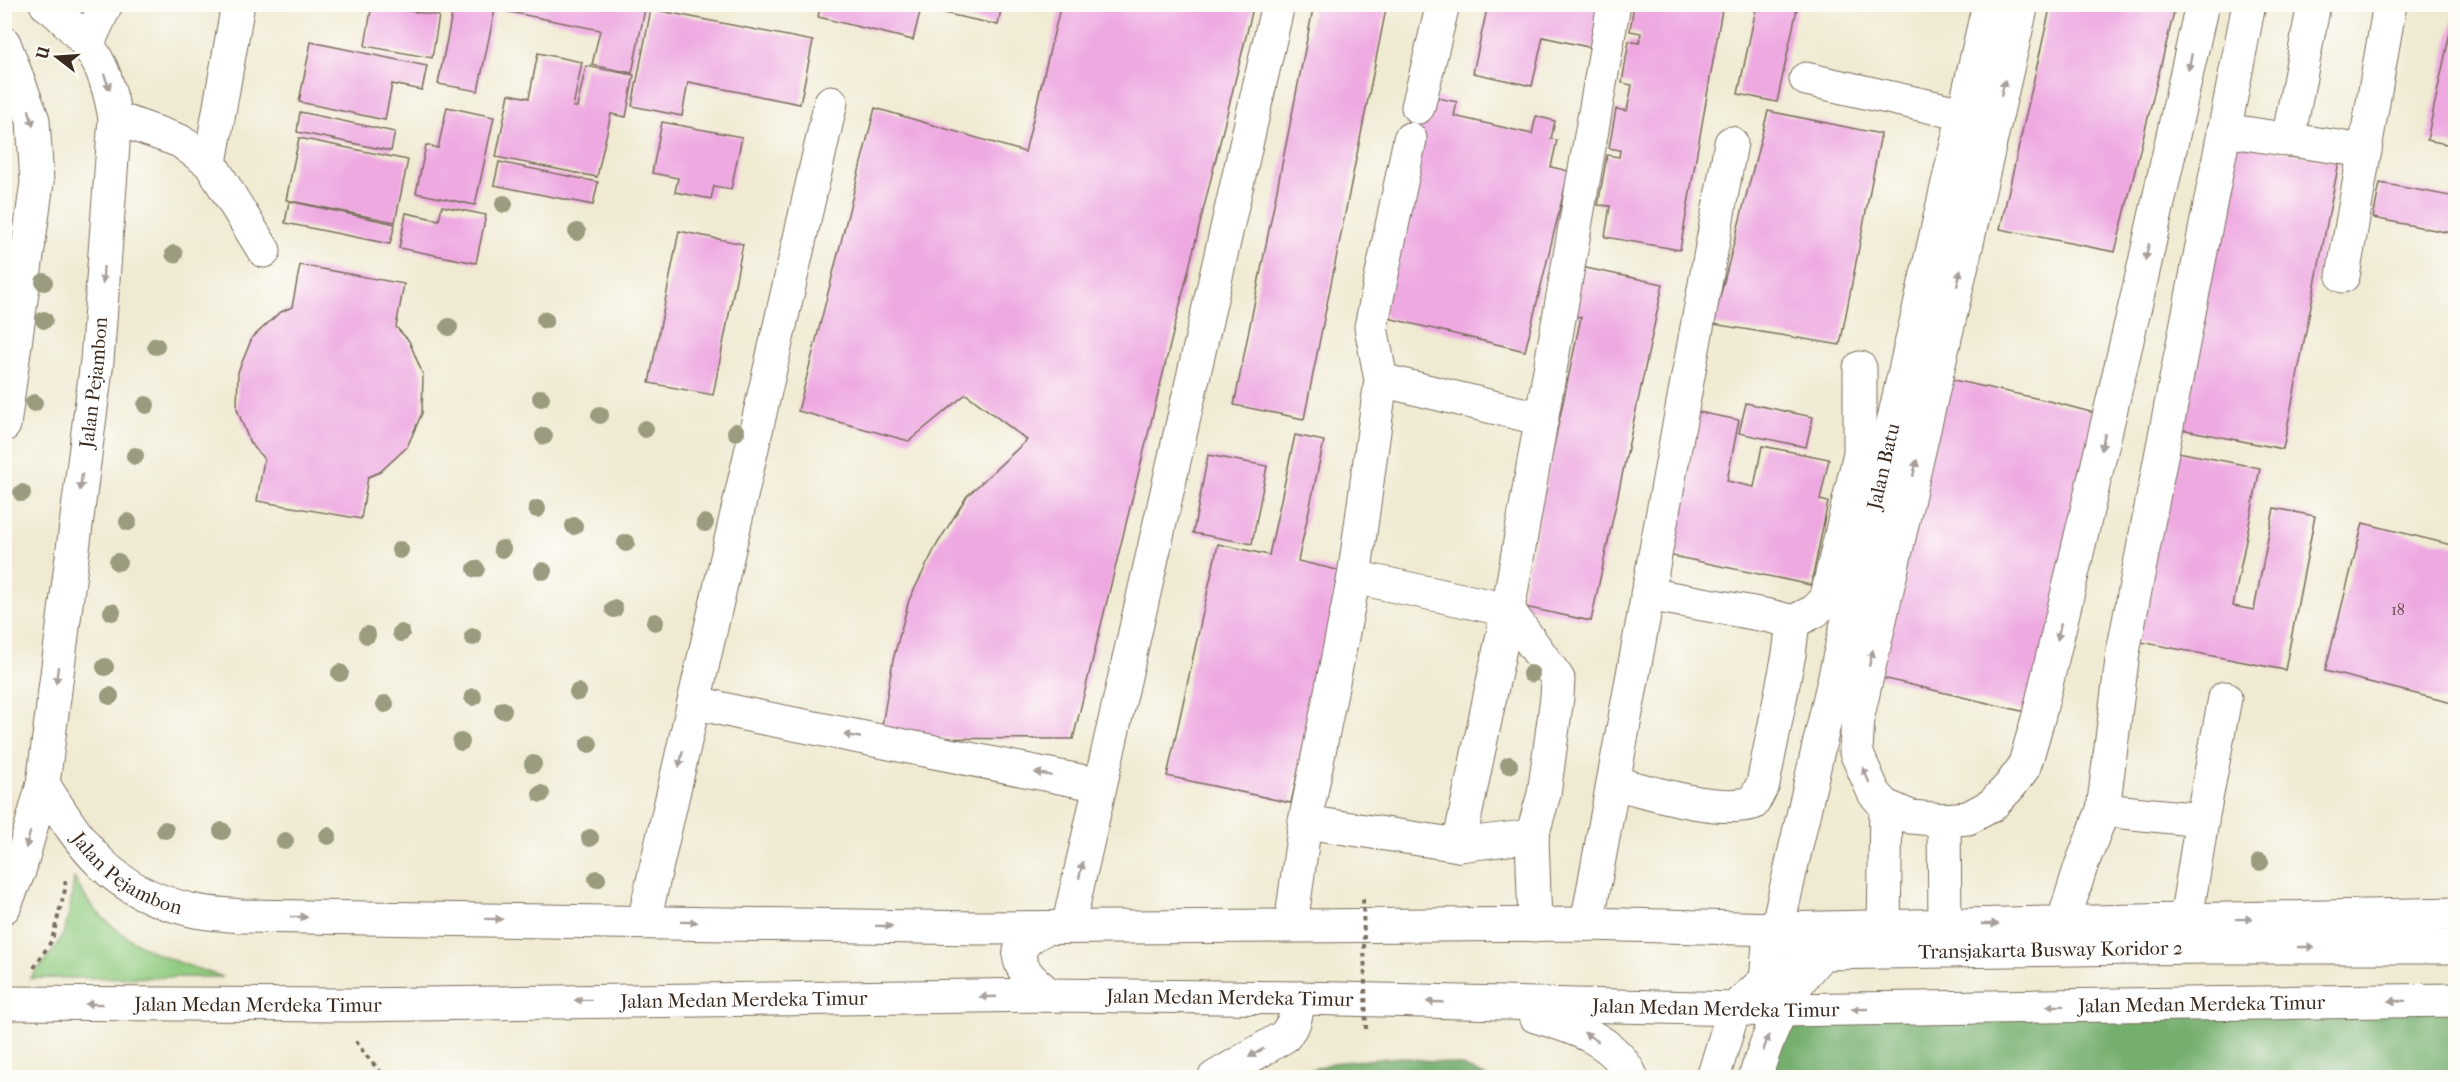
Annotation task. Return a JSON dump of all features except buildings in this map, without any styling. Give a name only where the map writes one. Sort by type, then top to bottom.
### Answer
[{"type":"main road","name":"Jalan Pejambon","points":[[4,907],[20,871],[43,784],[97,361],[115,118],[110,89],[88,43],[55,9],[46,4]]},
{"type":"main road","points":[[88,43],[106,4]]},
{"type":"main road","points":[[210,163],[238,4]]},
{"type":"main road","points":[[1058,928],[1100,785],[1278,4]]},
{"type":"main road","points":[[1418,107],[1443,4]]},
{"type":"main road","points":[[1460,845],[1508,610],[1614,4]]},
{"type":"main road","name":"Jalan Batu","points":[[1761,1002],[1774,929],[1989,4]]},
{"type":"main road","points":[[2022,4],[1858,715],[1856,752],[1874,793],[1886,806],[1911,817],[1944,820],[1968,818],[1992,805],[2024,767],[2054,654],[2202,4]]},
{"type":"main road","points":[[2063,923],[2081,866],[2103,810],[2123,652],[2249,4]]},
{"type":"main road","points":[[2288,140],[2314,4]]},
{"type":"main road","points":[[2343,276],[2390,4]]},
{"type":"main road","points":[[4,43],[33,120],[37,182],[4,425]]},
{"type":"main road","points":[[1806,79],[1964,114]]},
{"type":"main road","points":[[831,102],[644,921],[1058,928],[1587,924],[1774,929],[2456,914]]},
{"type":"main road","points":[[115,118],[180,141],[210,163],[264,251]]},
{"type":"main road","points":[[2224,130],[2365,151]]},
{"type":"main road","points":[[1291,925],[1305,822],[1354,578],[1381,380],[1371,327],[1410,139]]},
{"type":"main road","points":[[1587,924],[1731,143]]},
{"type":"main road","points":[[1647,594],[1793,622],[1815,611],[1826,600],[1860,453],[1860,368]]},
{"type":"main road","points":[[1381,380],[1542,419]]},
{"type":"main road","points":[[1354,578],[1508,610],[1558,679],[1544,794],[1532,837],[1535,925]]},
{"type":"main road","points":[[1613,783],[1718,806],[1753,803],[1763,784],[1789,654],[1793,622]]},
{"type":"main road","points":[[2186,920],[2225,698]]},
{"type":"main road","points":[[694,702],[1100,785]]},
{"type":"main road","name":"Jalan Pejambon","points":[[43,784],[75,834],[113,877],[150,898],[192,910],[241,916],[644,921]]},
{"type":"main road","points":[[1884,925],[1886,806]]},
{"type":"main road","points":[[2103,810],[2202,820]]},
{"type":"main road","points":[[1944,820],[1945,924]]},
{"type":"main road","points":[[1305,822],[1460,845],[1532,837]]},
{"type":"main road","points":[[1050,995],[1029,979],[1021,968],[1019,959],[1022,945],[1027,939],[1058,928]]},
{"type":"main road","points":[[1713,1077],[1761,1002],[1799,979],[1847,928]]},
{"type":"main road","points":[[1774,929],[1821,953]]},
{"type":"main road","name":"Transjakarta Busway Koridor 2","points":[[1821,953],[2456,946]]},
{"type":"main road","name":"Jalan Medan Merdeka Timur","points":[[16,1003],[351,1005],[1050,995],[1300,998],[1493,1004],[2456,1000]]},
{"type":"main road","points":[[1214,1077],[1285,1036],[1293,1022],[1300,998]]},
{"type":"main road","points":[[1755,1077],[1761,1002]]},
{"type":"main road","points":[[1493,1004],[1577,1029],[1612,1050],[1632,1077]]},
{"type":"path","points":[[16,1003],[26,976],[39,963],[52,940],[66,886],[63,874]]},
{"type":"path","points":[[1363,899],[1366,1029]]},
{"type":"path","points":[[354,1037],[364,1053],[386,1077]]},
{"type":"green space","points":[[74,878],[94,909],[108,923],[138,944],[170,959],[223,977],[30,978],[51,954],[63,933],[70,910]]},
{"type":"green space","points":[[2455,1000],[2455,1077],[1755,1078],[1779,1010]]},
{"type":"green space","points":[[1401,1057],[1460,1065],[1487,1077],[1289,1077],[1332,1063]]}]
